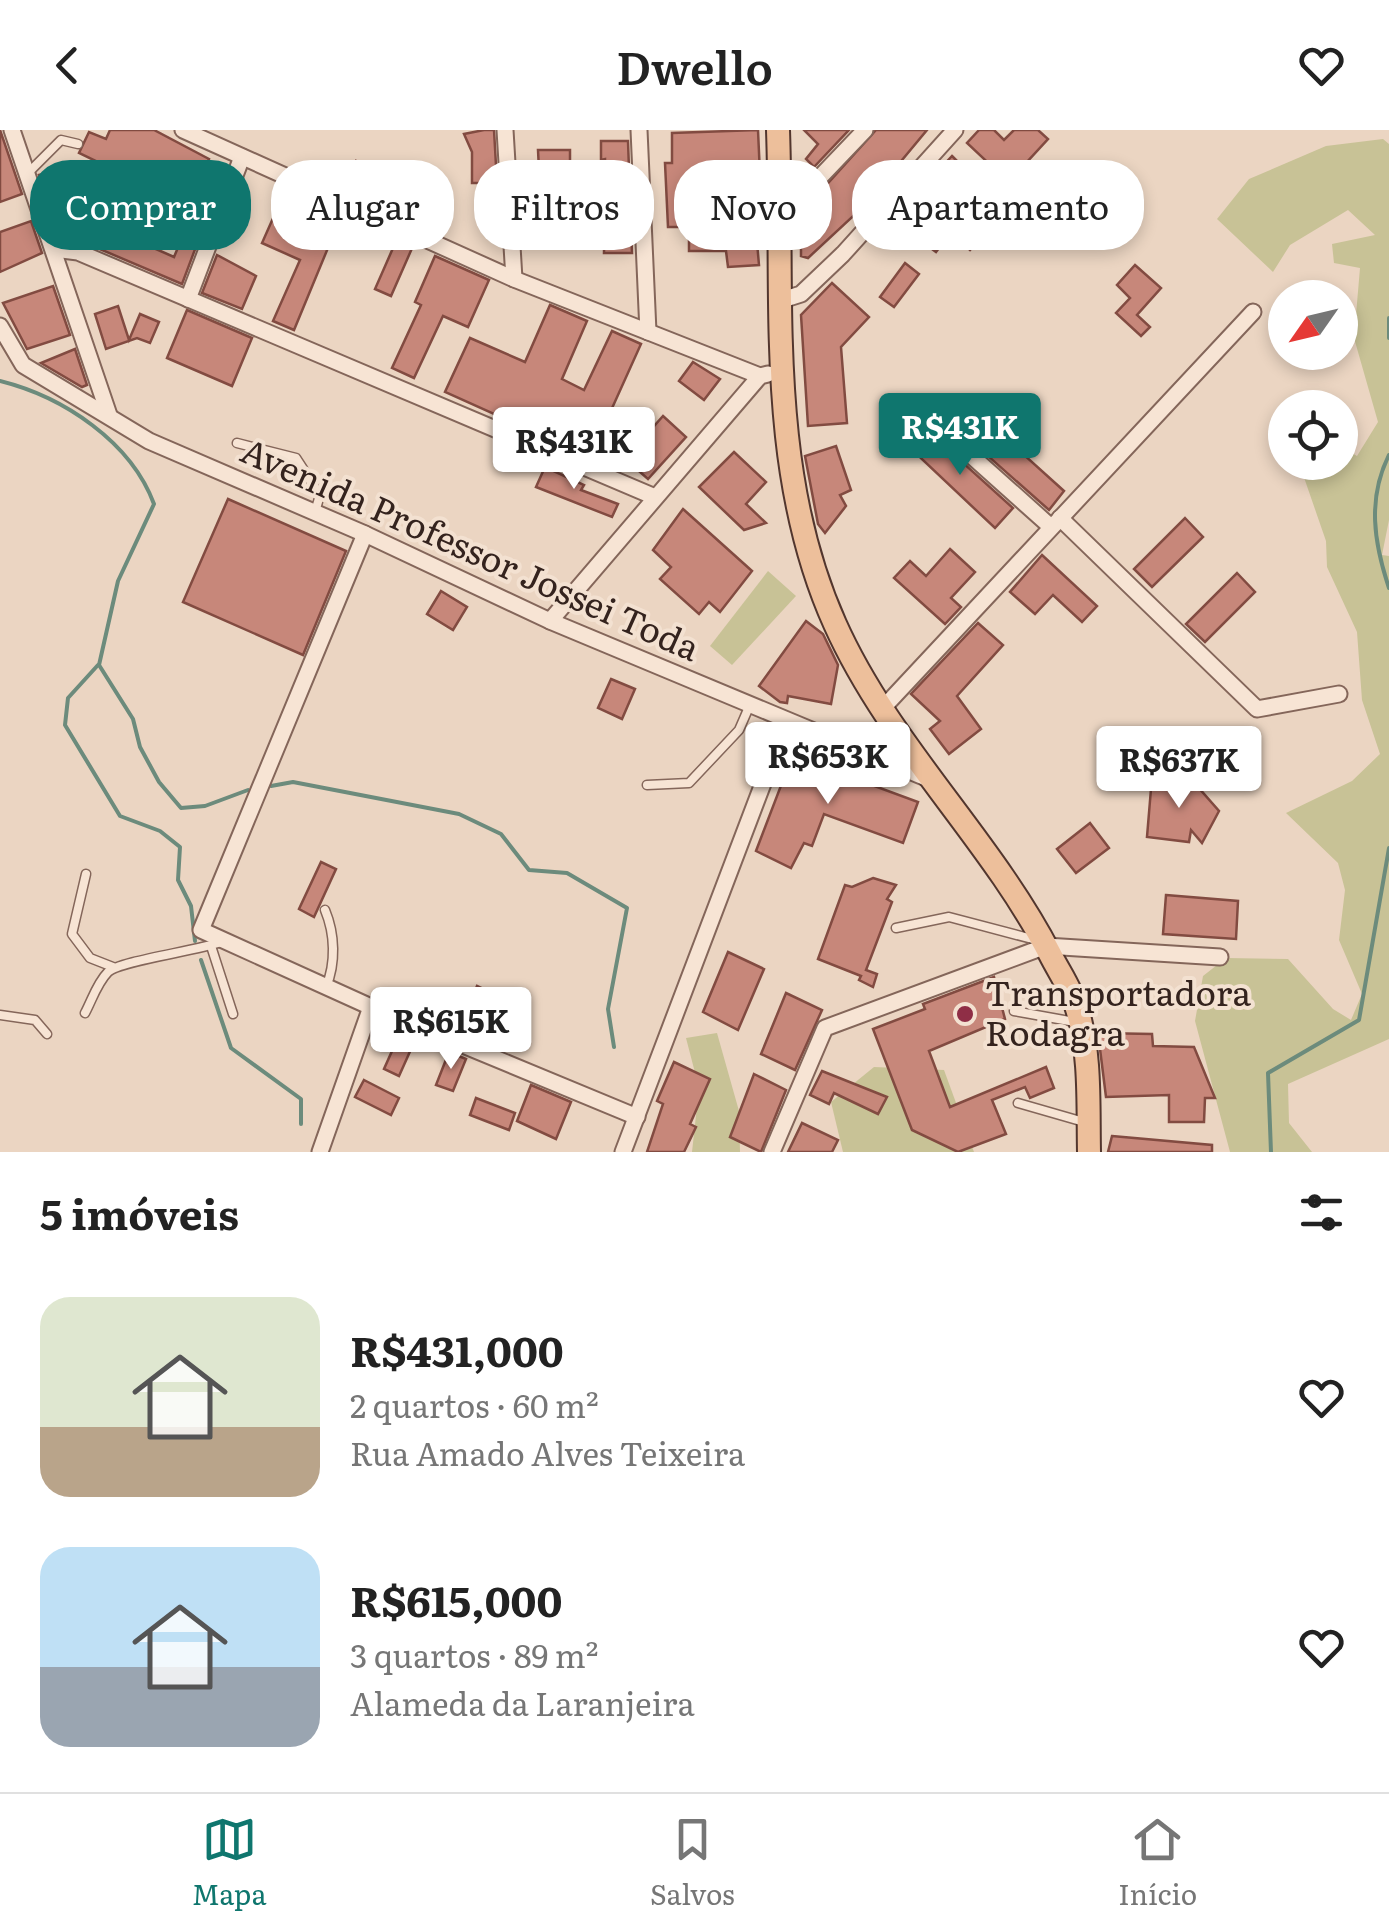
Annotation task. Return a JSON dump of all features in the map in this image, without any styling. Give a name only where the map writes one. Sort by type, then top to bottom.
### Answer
[{"type":"main road","points":[[783,160],[784,135]]},
{"type":"main road","points":[[781,250],[780,301],[771,373],[804,538],[834,623],[882,708],[993,861],[1045,944],[1077,1007],[1087,1064],[1090,1152]]},
{"type":"street","points":[[12,130],[30,182]]},
{"type":"street","points":[[183,130],[514,279],[648,332],[771,373],[654,497],[550,621]]},
{"type":"street","points":[[505,130],[514,279]]},
{"type":"street","points":[[638,130],[648,332]]},
{"type":"street","points":[[832,165],[865,130]]},
{"type":"street","points":[[780,301],[802,294],[844,254],[954,130]]},
{"type":"street","points":[[188,299],[242,156]]},
{"type":"street","points":[[54,250],[109,416]]},
{"type":"street","points":[[62,250],[78,252],[654,497]]},
{"type":"street","points":[[882,708],[1253,312]]},
{"type":"street","name":"Avenida Professor Jossei Toda","points":[[2,332],[23,365],[148,441],[786,723],[933,780]]},
{"type":"street","points":[[937,424],[1056,522],[1258,709],[1339,694]]},
{"type":"street","points":[[365,534],[201,930],[218,943],[637,1117]]},
{"type":"street","points":[[623,1152],[786,723]]},
{"type":"street","points":[[772,1152],[826,1028],[1045,944],[1220,957]]},
{"type":"street","points":[[320,1152],[370,1007]]},
{"type":"lane","points":[[27,174],[61,140],[78,144]]},
{"type":"lane","points":[[237,443],[296,458],[320,495],[315,512]]},
{"type":"lane","points":[[647,785],[690,783],[739,730],[749,707]]},
{"type":"lane","points":[[86,874],[72,934],[90,958],[113,967]]},
{"type":"lane","points":[[325,910],[331,924],[333,970],[326,987]]},
{"type":"lane","points":[[896,928],[949,917],[1045,944]]},
{"type":"lane","points":[[85,1014],[104,976],[113,967],[218,943],[234,1014]]},
{"type":"lane","points":[[1014,1010],[1080,1022]]},
{"type":"lane","points":[[0,1015],[35,1020],[47,1034]]},
{"type":"lane","points":[[1018,1103],[1089,1123]]},
{"type":"shaded area","points":[[1383,139],[1389,144],[1389,520],[1382,555],[1389,556],[1389,1039],[1288,1084],[1289,1123],[1312,1152],[1230,1152],[1195,1021],[1203,976],[1226,958],[1288,959],[1333,1009],[1351,1020],[1362,994],[1339,940],[1345,890],[1338,863],[1286,813],[1352,781],[1380,754],[1362,700],[1357,632],[1327,567],[1326,541],[1305,480],[1358,480],[1358,454],[1378,422],[1358,352],[1360,268],[1334,263],[1332,244],[1375,235],[1348,210],[1290,245],[1273,272],[1217,219],[1249,179],[1326,146]]},
{"type":"shaded area","points":[[768,571],[796,596],[732,665],[710,646]]},
{"type":"shaded area","points":[[717,1033],[739,1111],[740,1152],[692,1152],[699,1088],[686,1038]]},
{"type":"shaded area","points":[[874,1067],[944,1070],[974,1152],[843,1152],[831,1102]]},
{"type":"building","points":[[0,130],[22,194],[0,202]]},
{"type":"building","points":[[110,130],[154,130],[209,159],[94,160],[79,153],[89,132],[106,139]]},
{"type":"building","points":[[494,130],[496,160],[474,160],[474,183],[472,152],[464,134]]},
{"type":"building","points":[[758,130],[759,160],[674,160],[674,227],[668,227],[665,163],[672,163],[672,133]]},
{"type":"building","points":[[804,130],[849,130],[821,160],[807,160],[818,144]]},
{"type":"building","points":[[876,130],[927,130],[902,160],[852,160],[852,217],[832,236],[832,179]]},
{"type":"building","points":[[979,130],[994,130],[1004,140],[1014,130],[1038,130],[1048,139],[1029,160],[985,160],[967,143]]},
{"type":"building","points":[[601,141],[628,141],[629,160],[601,160]]},
{"type":"building","points":[[538,150],[570,150],[570,160],[538,160]]},
{"type":"building","points":[[30,221],[30,250],[42,253],[0,272],[0,232]]},
{"type":"building","points":[[271,223],[271,247],[262,243]]},
{"type":"building","points":[[102,250],[158,250],[174,257],[177,250],[195,250],[182,284]]},
{"type":"building","points":[[278,250],[327,250],[294,330],[273,321],[300,260]]},
{"type":"building","points":[[392,250],[411,250],[391,296],[375,289]]},
{"type":"building","points":[[604,250],[632,250],[632,253]]},
{"type":"building","points":[[758,250],[759,265],[728,267],[726,251],[689,251]]},
{"type":"building","points":[[801,250],[817,250],[808,258],[801,256]]},
{"type":"building","points":[[217,255],[256,276],[242,309],[202,293]]},
{"type":"building","points":[[435,256],[489,280],[468,327],[443,316],[414,378],[392,368],[421,305],[415,302]]},
{"type":"building","points":[[905,263],[919,274],[894,307],[880,297]]},
{"type":"building","points":[[1135,265],[1161,288],[1137,315],[1150,327],[1141,336],[1116,313],[1130,298],[1117,285]]},
{"type":"building","points":[[832,283],[869,317],[841,347],[847,423],[808,426],[801,315]]},
{"type":"building","points":[[53,286],[70,335],[27,349],[3,303]]},
{"type":"building","points":[[550,305],[587,321],[562,379],[584,390],[612,331],[641,344],[590,457],[445,392],[470,338],[525,362]]},
{"type":"building","points":[[118,306],[129,340],[140,314],[159,322],[150,343],[137,338],[106,349],[95,314]]},
{"type":"building","points":[[187,310],[252,338],[232,386],[167,358]]},
{"type":"building","points":[[75,349],[87,385],[82,387],[41,363]]},
{"type":"building","points":[[693,362],[720,379],[704,400],[679,381]]},
{"type":"building","points":[[970,406],[1064,491],[1049,510],[953,425]]},
{"type":"building","points":[[663,416],[686,437],[648,479],[625,459]]},
{"type":"building","points":[[926,424],[930,433],[1013,508],[995,528],[908,446]]},
{"type":"building","points":[[836,446],[851,490],[840,495],[846,506],[825,533],[818,524],[805,456]]},
{"type":"building","points":[[734,452],[766,482],[746,504],[766,523],[744,530],[699,487]]},
{"type":"building","points":[[545,467],[584,485],[581,490],[618,504],[612,517],[536,487]]},
{"type":"building","points":[[228,499],[346,551],[303,655],[183,602]]},
{"type":"building","points":[[683,509],[752,571],[720,612],[709,602],[699,614],[660,579],[671,567],[653,550]]},
{"type":"building","points":[[1185,518],[1203,537],[1152,587],[1134,569]]},
{"type":"building","points":[[950,549],[975,572],[951,598],[961,607],[945,624],[894,578],[910,561],[926,576]]},
{"type":"building","points":[[1042,555],[1097,606],[1082,622],[1053,595],[1035,614],[1010,592]]},
{"type":"building","points":[[1237,573],[1255,592],[1205,642],[1186,624]]},
{"type":"building","points":[[441,591],[467,607],[453,630],[427,614]]},
{"type":"building","points":[[806,621],[823,634],[838,665],[831,704],[788,696],[787,703],[780,702],[759,686]]},
{"type":"building","points":[[978,623],[1003,645],[957,696],[981,729],[949,754],[930,729],[940,721],[911,694]]},
{"type":"building","points":[[611,679],[635,689],[622,719],[598,708]]},
{"type":"building","points":[[795,749],[853,769],[850,777],[918,802],[903,843],[824,814],[812,846],[804,843],[791,868],[756,851]]},
{"type":"building","points":[[1152,777],[1197,786],[1219,811],[1202,843],[1191,830],[1189,842],[1147,837]]},
{"type":"building","points":[[1090,823],[1109,848],[1076,873],[1057,849]]},
{"type":"building","points":[[321,862],[336,869],[314,917],[299,909]]},
{"type":"building","points":[[873,878],[896,885],[887,899],[892,902],[866,970],[877,974],[873,987],[859,980],[861,976],[818,959],[845,885],[852,887]]},
{"type":"building","points":[[1166,895],[1238,901],[1236,939],[1163,934]]},
{"type":"building","points":[[728,952],[764,969],[738,1030],[703,1012]]},
{"type":"building","points":[[994,977],[1005,1019],[929,1051],[950,1107],[1046,1067],[1054,1088],[1030,1098],[1025,1087],[992,1100],[1006,1134],[958,1152],[912,1130],[873,1029],[925,1009],[923,1004]]},
{"type":"building","points":[[477,986],[494,994],[478,1032],[461,1025]]},
{"type":"building","points":[[786,993],[822,1010],[795,1070],[761,1054]]},
{"type":"building","points":[[401,1031],[416,1038],[399,1076],[384,1069]]},
{"type":"building","points":[[1098,1033],[1152,1034],[1153,1046],[1194,1047],[1215,1098],[1205,1098],[1204,1122],[1169,1122],[1169,1095],[1106,1097]]},
{"type":"building","points":[[449,1052],[466,1059],[453,1091],[436,1085]]},
{"type":"building","points":[[674,1062],[710,1079],[690,1124],[696,1127],[684,1152],[647,1152],[663,1104],[657,1101]]},
{"type":"building","points":[[822,1071],[887,1097],[878,1114],[834,1093],[829,1104],[810,1095]]},
{"type":"building","points":[[754,1074],[786,1090],[761,1152],[730,1137]]},
{"type":"building","points":[[364,1080],[399,1098],[391,1115],[355,1097]]},
{"type":"building","points":[[531,1085],[571,1102],[556,1139],[517,1121]]},
{"type":"building","points":[[476,1098],[515,1113],[509,1130],[470,1115]]},
{"type":"building","points":[[802,1123],[838,1140],[832,1152],[788,1152]]},
{"type":"building","points":[[1112,1136],[1212,1145],[1212,1152],[1108,1152]]},
{"type":"waterway","points":[[1389,318],[1389,338]]},
{"type":"waterway","points":[[0,381],[48,398],[92,425],[129,461],[154,504],[118,581],[99,665],[133,719],[140,747],[159,782],[181,808],[205,806],[248,790]]},
{"type":"waterway","points":[[1389,455],[1375,505],[1380,554],[1389,588]]},
{"type":"waterway","points":[[98,665],[68,698],[65,725],[120,816],[160,831],[180,847],[178,880],[191,906],[195,941]]},
{"type":"waterway","points":[[271,786],[293,782],[459,814],[501,834],[529,870],[567,873],[627,908],[608,1009],[614,1047]]},
{"type":"waterway","points":[[1271,1152],[1268,1073],[1359,1020],[1389,848]]},
{"type":"waterway","points":[[201,960],[231,1048],[301,1099],[301,1124]]},
{"type":"place","name":"Transportadora Rodagra","points":[[965,1014]]}]
